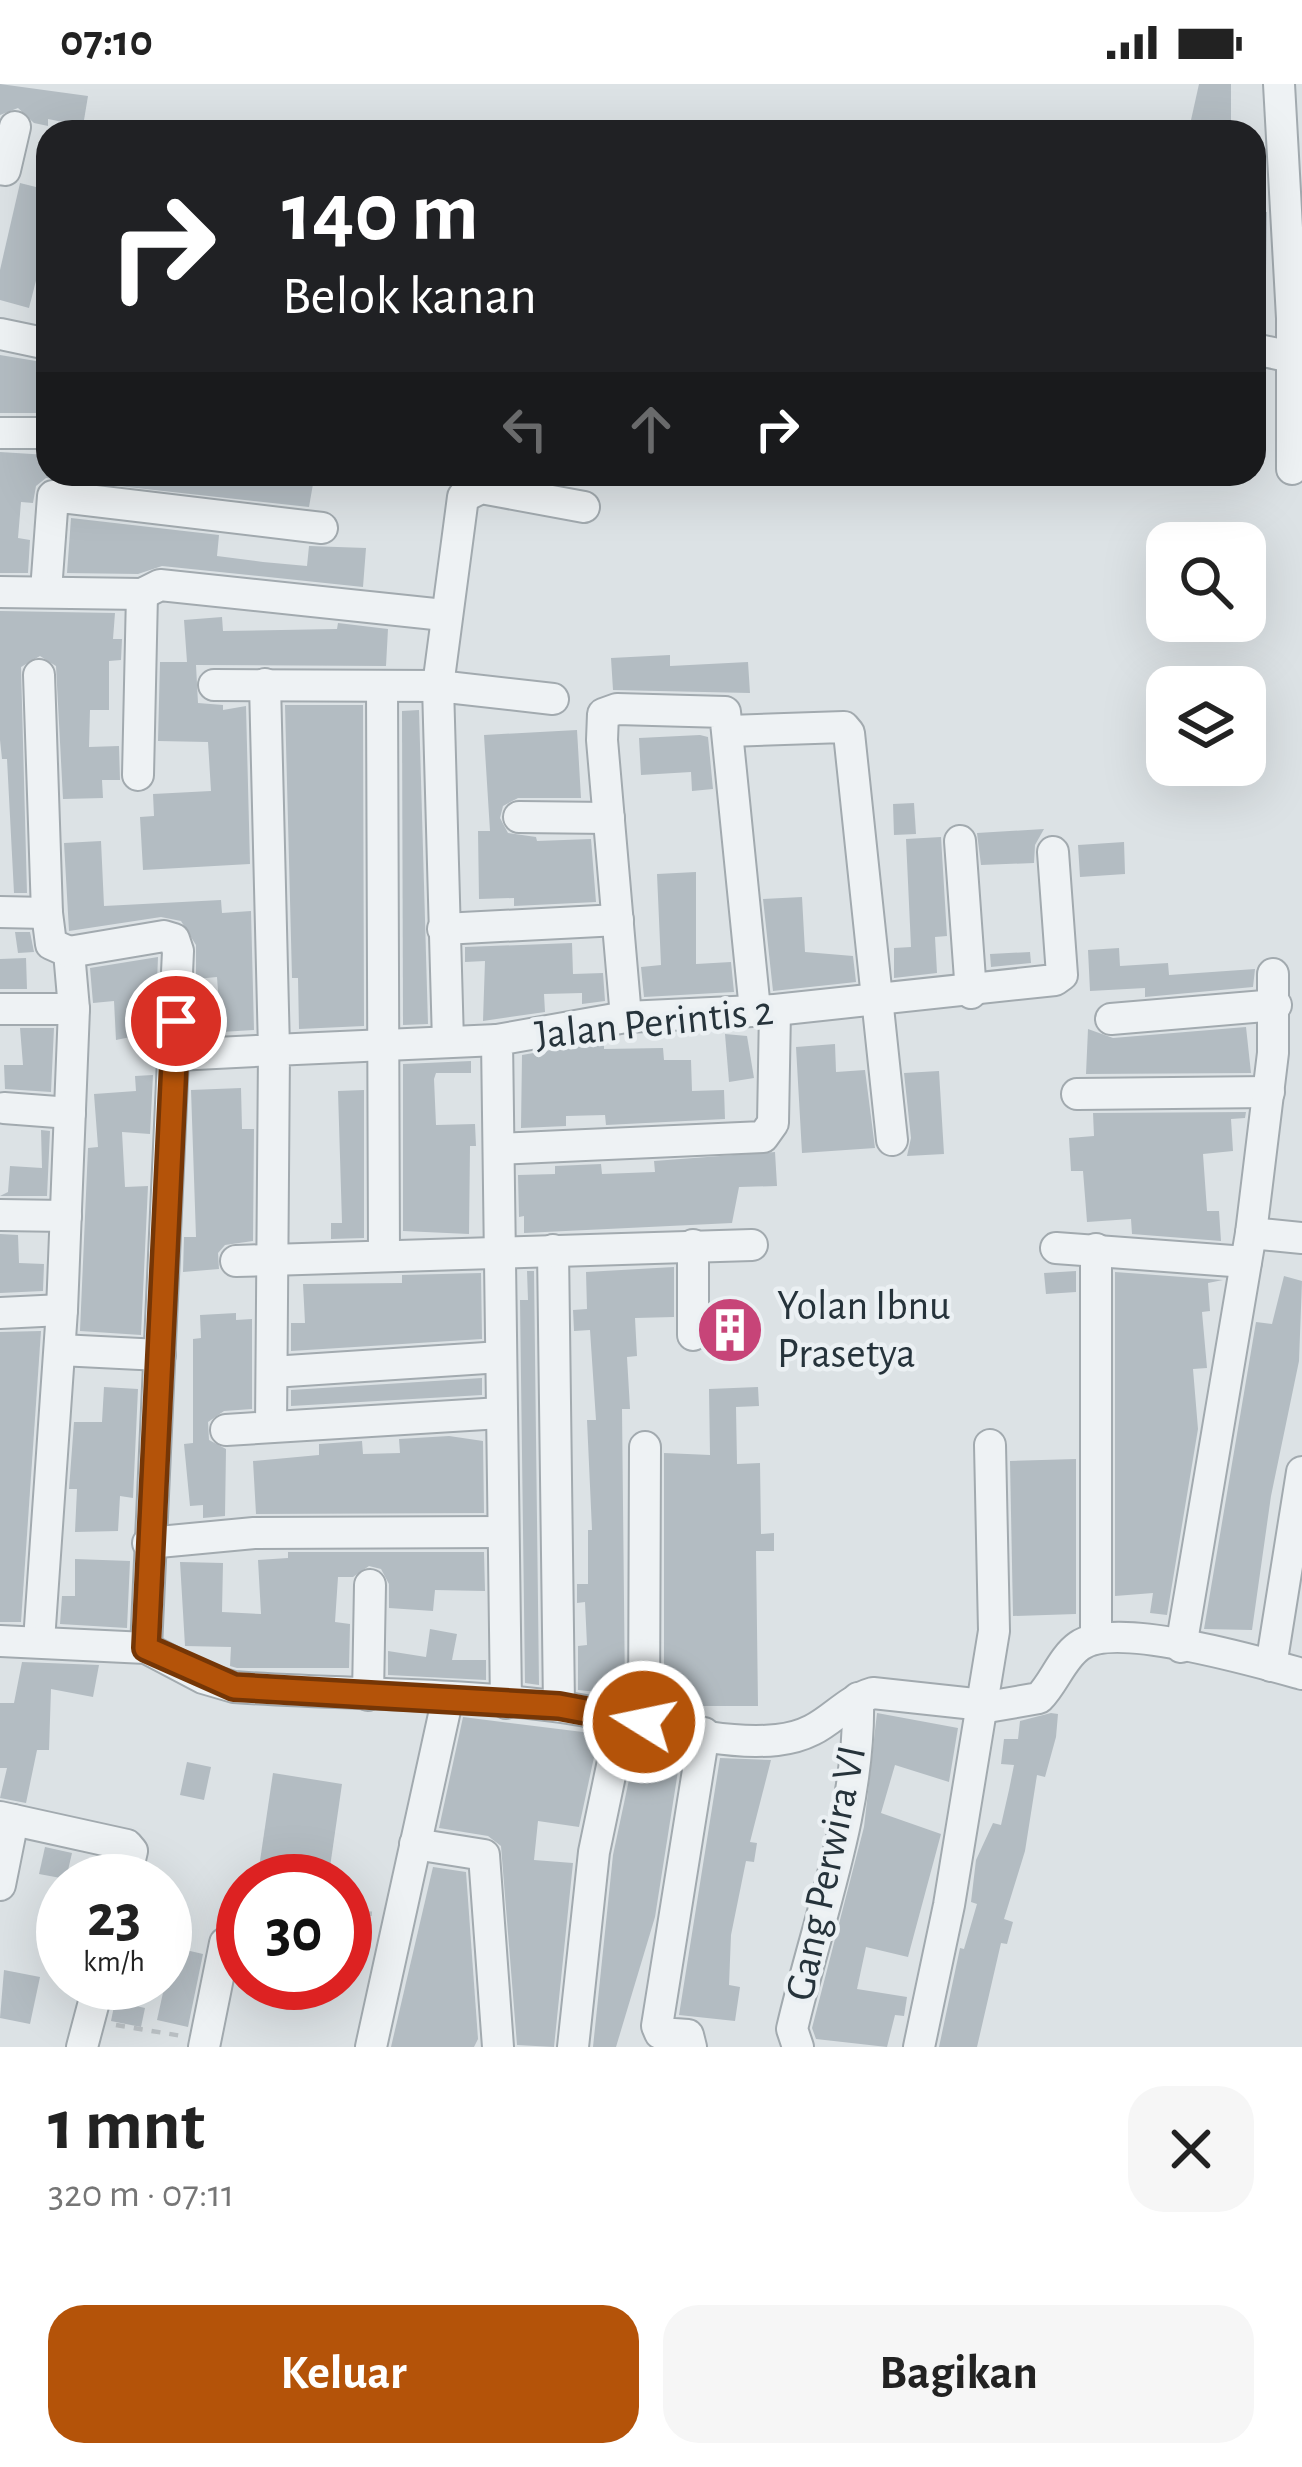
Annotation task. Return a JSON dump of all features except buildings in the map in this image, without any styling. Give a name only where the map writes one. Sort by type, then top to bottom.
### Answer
[{"type":"street","points":[[1279,84],[1297,361],[1292,470]]},
{"type":"street","points":[[12,171],[15,127]]},
{"type":"street","points":[[0,334],[36,342]]},
{"type":"street","points":[[1266,352],[1297,361]]},
{"type":"street","points":[[0,433],[36,434]]},
{"type":"street","points":[[448,1042],[438,686],[463,497],[471,489],[584,507]]},
{"type":"street","points":[[46,591],[52,496],[322,528]]},
{"type":"street","points":[[0,592],[142,594],[160,585],[444,615]]},
{"type":"street","points":[[138,775],[142,594]]},
{"type":"street","points":[[39,675],[46,913],[51,944],[69,952],[164,936],[174,939],[176,1055],[146,1648]]},
{"type":"street","points":[[265,684],[274,1050],[271,1427]]},
{"type":"street","points":[[214,685],[438,686],[553,699]]},
{"type":"street","points":[[382,686],[384,1256]]},
{"type":"street","points":[[499,1149],[764,1137],[773,1123],[765,1010],[729,731],[725,712],[713,708],[617,709],[602,714],[626,1017]]},
{"type":"street","points":[[729,731],[844,727],[849,733],[892,1140]]},
{"type":"street","points":[[519,817],[609,818]]},
{"type":"street","points":[[960,842],[971,993]]},
{"type":"street","name":"Jalan Perintis 2","points":[[506,1703],[497,1040],[626,1017],[971,993],[1062,976],[1053,852]]},
{"type":"street","points":[[0,913],[46,913]]},
{"type":"street","points":[[443,928],[618,920]]},
{"type":"street","points":[[40,1641],[61,1350],[74,1010],[69,952]]},
{"type":"street","points":[[1111,1019],[1274,990],[1269,1092],[1249,1248],[1181,1647]]},
{"type":"street","points":[[0,1010],[74,1010]]},
{"type":"street","points":[[176,1055],[497,1040]]},
{"type":"street","points":[[1077,1094],[1269,1092]]},
{"type":"street","points":[[4,1108],[70,1113]]},
{"type":"street","points":[[0,1215],[66,1216]]},
{"type":"street","points":[[1056,1248],[1249,1248],[1302,1238]]},
{"type":"street","points":[[693,1245],[693,1335]]},
{"type":"street","points":[[236,1261],[752,1245]]},
{"type":"street","points":[[1096,1249],[1096,1637]]},
{"type":"street","points":[[553,1250],[559,1706]]},
{"type":"street","points":[[0,1313],[62,1310]]},
{"type":"street","points":[[61,1350],[160,1355]]},
{"type":"street","points":[[272,1372],[501,1357]]},
{"type":"street","points":[[226,1430],[501,1413]]},
{"type":"street","points":[[919,2047],[994,1631],[990,1445]]},
{"type":"street","points":[[573,2047],[594,1852],[633,1720],[645,1447]]},
{"type":"street","points":[[1271,1666],[1302,1472]]},
{"type":"street","points":[[148,1543],[254,1533],[503,1532]]},
{"type":"street","points":[[368,1695],[370,1585]]},
{"type":"street","points":[[0,1641],[146,1648],[234,1687],[559,1706],[740,1740],[802,1736],[830,1724],[858,1698],[893,1693],[984,1705],[1039,1698],[1078,1646],[1096,1637],[1181,1647],[1302,1674]]},
{"type":"street","name":"Gang Perwira VI","points":[[798,2047],[792,2029],[841,1840],[856,1755],[858,1698]]},
{"type":"street","points":[[370,2047],[447,1701]]},
{"type":"street","points":[[692,2047],[688,2035],[660,2032],[656,2026],[704,1732]]},
{"type":"street","points":[[0,1885],[7,1818],[128,1845],[131,1854]]},
{"type":"street","points":[[415,1844],[484,1855],[498,2047]]},
{"type":"street","points":[[204,2043],[216,1988]]},
{"type":"path","points":[[86,2034],[204,2043]]},
{"type":"place","name":"Yolan Ibnu Prasetya","points":[[730,1330]]},
{"type":"route","points":[[176,1021],[146,1648],[203,1678],[234,1687],[559,1706],[644,1722]]}]
